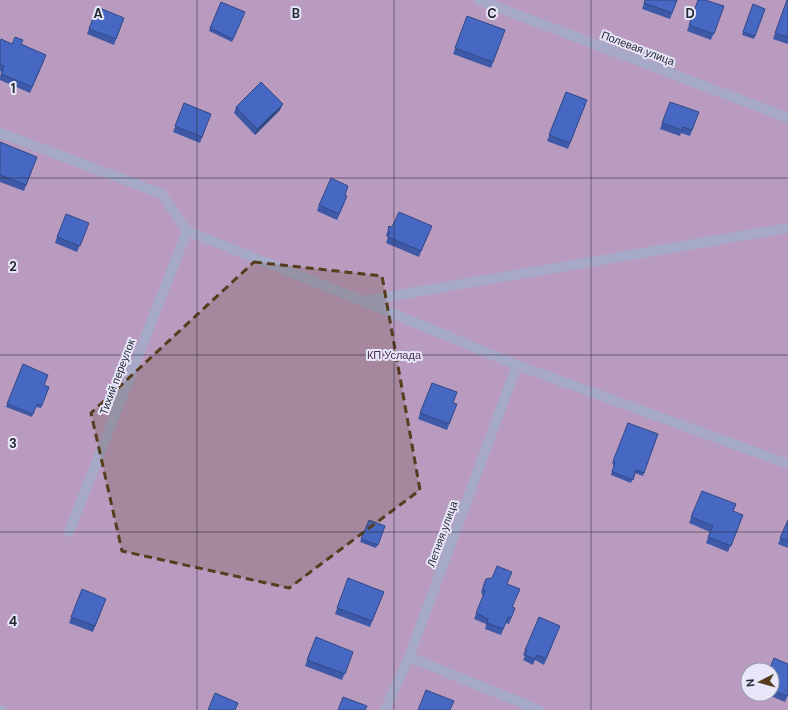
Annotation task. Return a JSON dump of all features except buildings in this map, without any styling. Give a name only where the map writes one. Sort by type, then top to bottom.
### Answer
[{"type":"street","name":"Полевая улица","points":[[479,0],[788,118]]},
{"type":"street","points":[[0,133],[162,194],[187,231],[363,301],[517,365],[788,464]]},
{"type":"street","points":[[363,301],[788,228]]},
{"type":"street","name":"Тихий переулок","points":[[69,532],[187,231]]},
{"type":"street","name":"Летняя улица","points":[[385,710],[409,657],[517,365]]},
{"type":"street","points":[[409,657],[539,710]]},
{"type":"highlighted area","points":[[254,262],[382,276],[420,490],[289,588],[122,551],[91,413]]},
{"type":"green space","name":"КП Услада","points":[[0,0],[788,0],[788,710],[0,710]]}]
